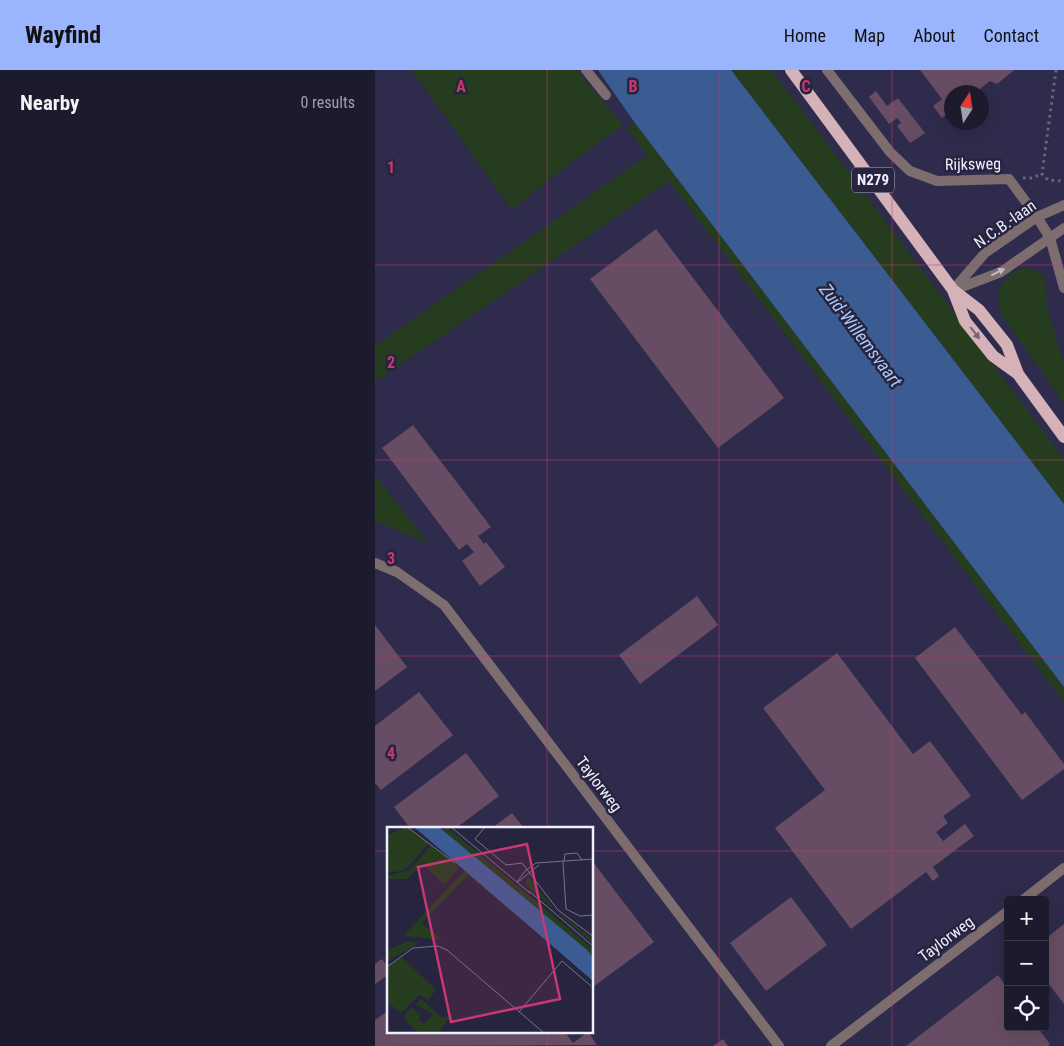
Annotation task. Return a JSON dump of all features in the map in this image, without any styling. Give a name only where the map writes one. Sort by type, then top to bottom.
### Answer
[{"type":"main road","name":"N279","points":[[791,70],[953,290],[965,321],[993,356],[1019,374]]},
{"type":"main road","name":"N279","points":[[953,290],[979,310],[1007,346],[1019,374],[1064,437]]},
{"type":"street","points":[[586,70],[606,95]]},
{"type":"street","name":"Rijksweg","points":[[827,70],[890,152],[910,171],[937,181],[1009,179],[1037,217],[1049,238],[1064,288]]},
{"type":"street","name":"N.C.B.-laan","points":[[953,290],[985,253],[1037,217],[1064,205]]},
{"type":"street","points":[[953,290],[1001,272],[1064,228]]},
{"type":"street","name":"Taylorweg","points":[[375,563],[397,572],[444,605],[779,1046]]},
{"type":"street","points":[[1028,896],[1064,868]]},
{"type":"street","name":"Taylorweg","points":[[831,1046],[1004,914]]},
{"type":"path","points":[[1056,70],[1042,174],[1048,180],[1064,181]]},
{"type":"shaded area","points":[[375,70],[1064,70],[1064,1046],[375,1046]]},
{"type":"green space","points":[[412,70],[577,70],[623,125],[568,165],[512,210]]},
{"type":"green space","points":[[731,70],[771,70],[787,90],[1064,459],[1064,504]]},
{"type":"green space","points":[[635,123],[1064,687],[1064,702],[669,181],[375,382],[375,346],[648,155],[626,128]]},
{"type":"green space","points":[[1025,268],[1033,269],[1042,275],[1045,280],[1047,308],[1064,363],[1064,403],[1000,313],[998,294],[1003,282],[1013,272]]},
{"type":"green space","points":[[375,475],[429,544],[375,521]]},
{"type":"water","name":"Zuid-Willemsvaart","points":[[598,70],[731,70],[1064,504],[1064,687],[635,123]]},
{"type":"building","points":[[920,70],[1014,70],[997,84],[990,81],[985,85],[944,85],[944,116],[942,118],[933,106],[942,99]]},
{"type":"building","points":[[876,91],[887,106],[898,98],[925,133],[910,143],[897,126],[901,123],[897,118],[889,124],[869,97]]},
{"type":"building","points":[[656,229],[784,398],[718,448],[590,279]]},
{"type":"building","points":[[413,425],[491,527],[478,536],[484,544],[486,542],[505,567],[480,586],[462,561],[474,552],[467,544],[459,550],[382,448]]},
{"type":"building","points":[[697,596],[718,625],[640,684],[619,655]]},
{"type":"building","points":[[375,625],[407,667],[375,691]]},
{"type":"building","points":[[955,627],[1022,715],[1025,712],[1064,764],[1064,769],[1022,800],[915,658]]},
{"type":"building","points":[[837,653],[913,754],[930,741],[971,796],[943,816],[948,823],[936,832],[943,841],[965,824],[974,836],[933,867],[939,876],[933,881],[926,872],[851,929],[775,828],[825,790],[763,708]]},
{"type":"building","points":[[419,692],[453,735],[381,790],[375,783],[375,726]]},
{"type":"building","points":[[466,753],[499,796],[457,827],[409,827],[394,807]]},
{"type":"building","points":[[512,813],[523,827],[493,827]]},
{"type":"building","points":[[594,863],[654,942],[594,986]]},
{"type":"building","points":[[791,897],[827,945],[766,991],[730,943]]},
{"type":"building","points":[[1064,924],[1064,1004],[1049,984],[1049,936]]},
{"type":"building","points":[[382,959],[387,965],[387,975],[375,984],[375,964]]},
{"type":"building","points":[[998,975],[1004,983],[1004,1031],[1040,1031],[1050,1044],[1048,1046],[906,1046]]},
{"type":"building","points":[[387,1011],[387,1034],[566,1034],[573,1043],[585,1034],[589,1034],[597,1045],[375,1046],[375,1020]]},
{"type":"building","points":[[723,1039],[728,1046],[713,1046]]}]
